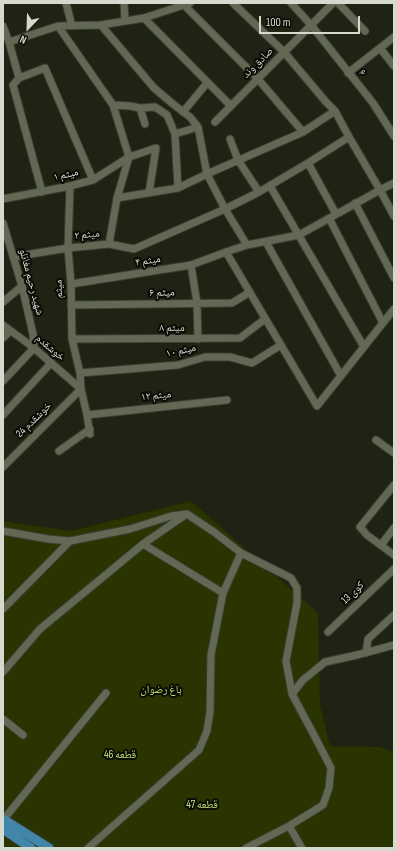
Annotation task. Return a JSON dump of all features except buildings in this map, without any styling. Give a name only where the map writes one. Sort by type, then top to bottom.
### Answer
[{"type":"main road","points":[[3,819],[49,848]]},
{"type":"main road","points":[[3,829],[31,848]]},
{"type":"street","points":[[66,3],[72,26]]},
{"type":"street","points":[[124,3],[125,20]]},
{"type":"street","points":[[233,3],[284,52],[335,111],[394,216]]},
{"type":"street","name":"۶","points":[[291,3],[311,25],[373,103],[394,136]]},
{"type":"street","name":"صادق وند","points":[[215,122],[333,3]]},
{"type":"street","points":[[338,3],[366,31]]},
{"type":"street","points":[[9,42],[58,26],[102,25],[144,18],[187,4],[258,79],[303,132]]},
{"type":"street","points":[[144,18],[231,106]]},
{"type":"street","points":[[102,25],[154,88],[190,117],[198,127],[207,174],[225,209],[247,245]]},
{"type":"street","points":[[3,26],[20,78]]},
{"type":"street","points":[[58,26],[113,105],[129,157],[117,198],[109,244]]},
{"type":"street","points":[[348,73],[394,37]]},
{"type":"street","points":[[380,48],[394,66]]},
{"type":"street","points":[[42,192],[13,85],[20,78],[45,68],[93,180]]},
{"type":"street","points":[[183,112],[208,83]]},
{"type":"street","points":[[113,105],[140,108],[155,107],[167,115],[175,134],[178,188]]},
{"type":"street","points":[[140,108],[145,124]]},
{"type":"street","points":[[117,198],[178,188],[303,132],[335,111]]},
{"type":"street","points":[[175,134],[198,127]]},
{"type":"street","name":"۲ میثم","points":[[13,257],[68,248],[109,244],[134,248],[225,209],[259,192],[349,137]]},
{"type":"street","points":[[230,139],[238,160],[259,192]]},
{"type":"street","name":"۱ میثم","points":[[3,199],[42,192],[93,180],[129,157],[156,148],[149,193]]},
{"type":"street","points":[[308,163],[336,214]]},
{"type":"street","name":"۴ میثم","points":[[71,284],[191,265],[247,245],[299,235],[394,183]]},
{"type":"street","name":"میثم","points":[[59,451],[90,432],[81,389],[80,372],[72,339],[71,284],[68,248],[70,186]]},
{"type":"street","points":[[270,186],[364,347]]},
{"type":"street","points":[[355,203],[394,278]]},
{"type":"street","points":[[329,218],[383,322]]},
{"type":"street","name":"شهید رحیم مغانلو","points":[[3,223],[22,286],[33,334],[34,348]]},
{"type":"street","points":[[266,242],[341,376]]},
{"type":"street","points":[[226,252],[317,406],[394,309]]},
{"type":"street","points":[[191,265],[197,303],[198,339]]},
{"type":"street","points":[[3,302],[22,286]]},
{"type":"street","name":"۶ میثم","points":[[71,305],[232,303],[250,292]]},
{"type":"street","name":"۸ میثم","points":[[72,339],[240,338],[265,319]]},
{"type":"street","name":"خوشقدم","points":[[3,325],[34,348],[81,389]]},
{"type":"street","points":[[3,338],[10,331]]},
{"type":"street","name":"۱۰ میثم","points":[[80,372],[178,366],[205,357],[230,357],[252,363],[281,345]]},
{"type":"street","points":[[3,381],[34,348]]},
{"type":"street","points":[[3,415],[51,363]]},
{"type":"street","name":"خوشقدم 24","points":[[3,467],[81,389]]},
{"type":"street","name":"۱۲ میثم","points":[[87,415],[227,400]]},
{"type":"street","points":[[376,440],[394,453]]},
{"type":"street","points":[[394,485],[360,527],[394,555]]},
{"type":"street","points":[[3,672],[40,629],[143,544],[187,514]]},
{"type":"street","points":[[3,531],[48,539],[70,541],[130,530],[171,516],[187,514],[214,532],[241,553],[291,578],[297,588],[297,603],[286,661],[292,694],[331,768],[329,788],[323,805],[289,826],[246,848]]},
{"type":"street","points":[[381,545],[394,528]]},
{"type":"street","points":[[3,609],[70,541]]},
{"type":"street","points":[[143,544],[223,593]]},
{"type":"street","points":[[88,848],[199,750],[207,731],[210,712],[211,655],[223,593],[241,553]]},
{"type":"street","name":"کوی 13","points":[[328,632],[394,569]]},
{"type":"street","points":[[366,653],[368,639],[394,615]]},
{"type":"street","points":[[292,694],[303,680],[325,662],[394,646]]},
{"type":"street","points":[[3,819],[106,693]]},
{"type":"street","points":[[3,719],[23,735]]},
{"type":"street","points":[[289,826],[302,848]]},
{"type":"green space","name":"باغ رضوان","points":[[191,501],[318,613],[320,705],[330,746],[380,747],[394,752],[394,848],[3,848],[3,521],[71,531]]},
{"type":"park label","name":"قطعه 46","points":[[120,755]]},
{"type":"park label","name":"قطعه 47","points":[[202,805]]}]
